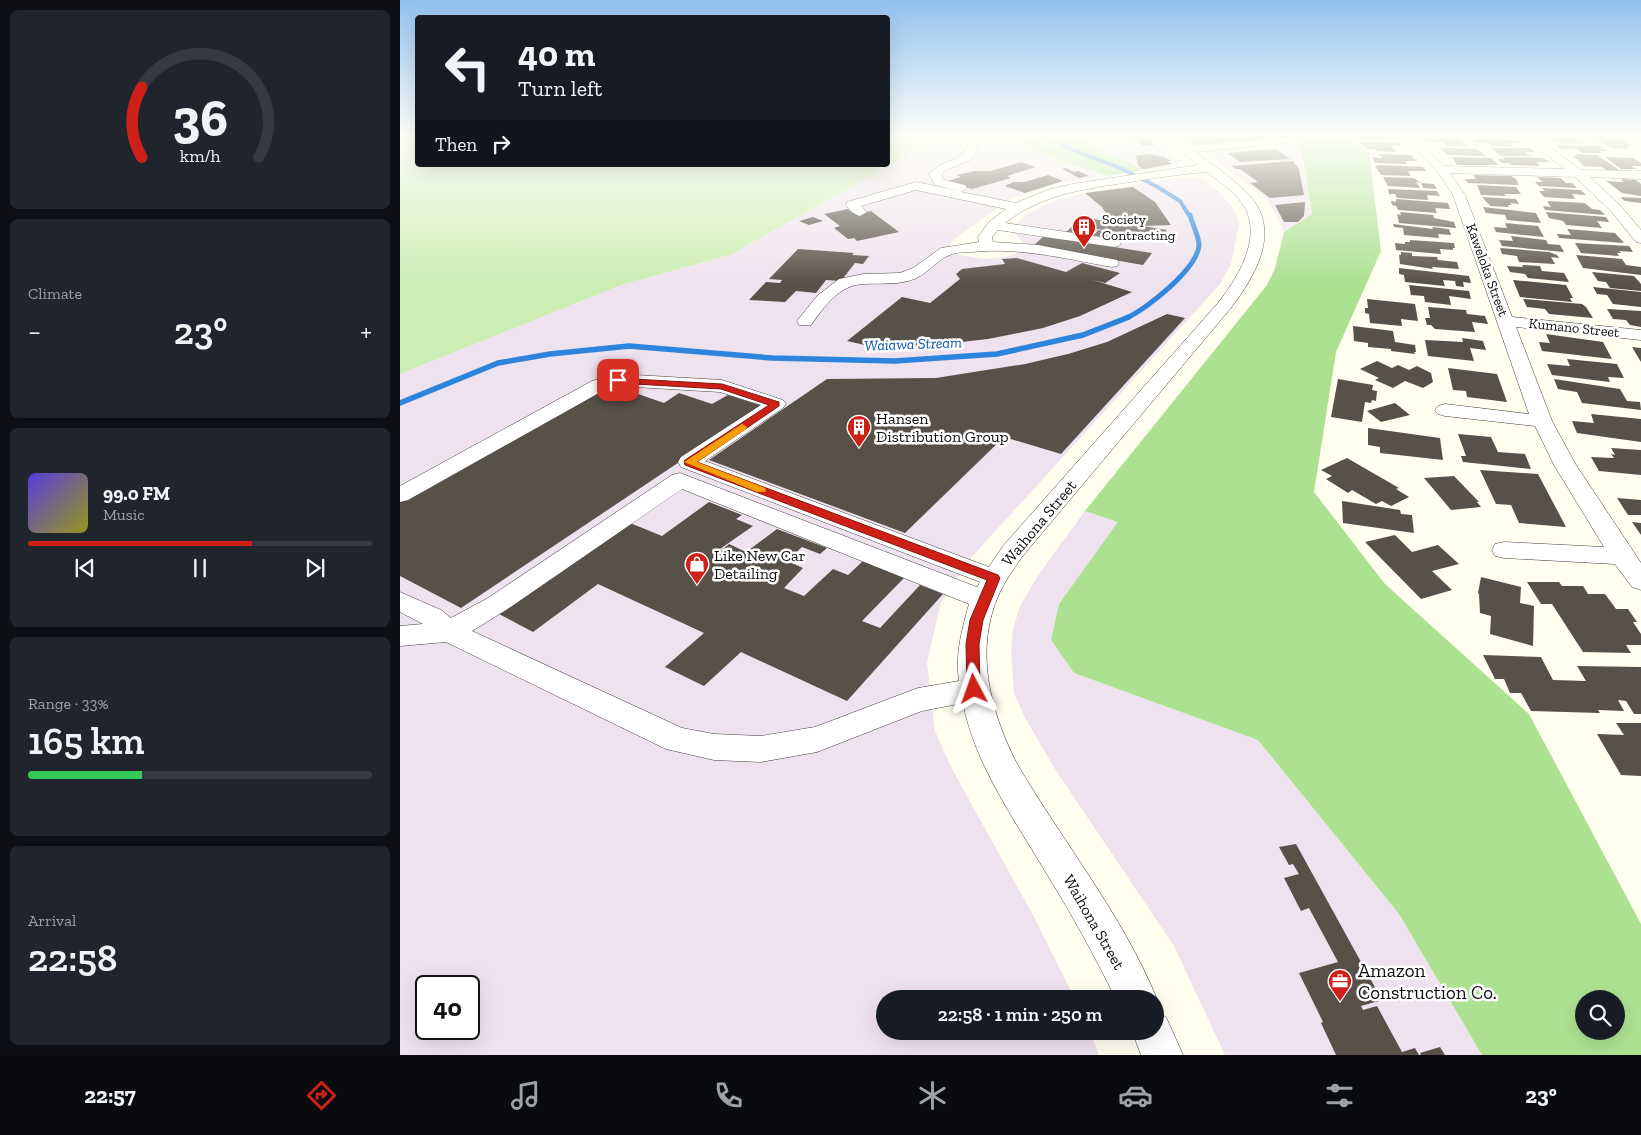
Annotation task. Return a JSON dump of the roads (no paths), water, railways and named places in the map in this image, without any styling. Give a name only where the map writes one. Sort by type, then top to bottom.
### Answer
[{"type":"street","points":[[948,184],[1029,201]]},
{"type":"street","points":[[986,245],[985,237],[994,224],[1016,208],[1029,201],[1077,187],[1095,184]]},
{"type":"street","name":"Waihona Street","points":[[1132,990],[1107,941],[1018,796],[997,757],[982,720],[974,689],[972,644],[977,620],[989,589],[1012,552],[1224,306],[1249,270],[1256,244],[1258,221],[1248,200],[1229,184]]},
{"type":"street","name":"Kaweloka Street","points":[[1452,184],[1465,208],[1542,421],[1565,465],[1622,556],[1641,581]]},
{"type":"street","points":[[1591,184],[1610,201],[1641,239]]},
{"type":"street","points":[[860,212],[852,206],[916,186],[1016,208]]},
{"type":"street","points":[[994,224],[1114,243]]},
{"type":"street","points":[[805,321],[830,290],[837,285],[861,279],[894,280],[908,276],[925,268],[946,251],[986,245],[1025,247],[1112,263]]},
{"type":"street","name":"Kumano Street","points":[[1506,321],[1641,335]]},
{"type":"street","points":[[400,495],[599,385],[618,380],[722,386],[776,404],[689,462],[989,589]]},
{"type":"street","points":[[1445,410],[1542,421]]},
{"type":"street","points":[[400,636],[449,632],[497,604],[680,480],[989,589]]},
{"type":"street","points":[[1504,550],[1622,556]]},
{"type":"street","points":[[400,601],[432,617],[449,632],[677,740],[714,747],[761,749],[817,739],[918,700],[974,689]]},
{"type":"street","points":[[1156,1040],[1162,1055]]},
{"type":"waterway","name":"Waiawa Stream","points":[[1152,184],[1180,201],[1190,217]]},
{"type":"waterway","name":"Waiawa Stream","points":[[1126,318],[1135,314],[1158,297],[1190,265],[1199,245],[1190,215]]},
{"type":"waterway","name":"Waiawa Stream","points":[[400,403],[498,363],[550,354],[629,346],[772,358],[895,361],[997,354],[1083,335],[1129,317]]},
{"type":"place","name":"Society Contracting","points":[[1084,248]]},
{"type":"place","name":"Hansen Distribution Group","points":[[859,448]]},
{"type":"place","name":"Like New Car Detailing","points":[[697,585]]},
{"type":"place","name":"Amazon Construction Co.","points":[[1340,1002]]}]
